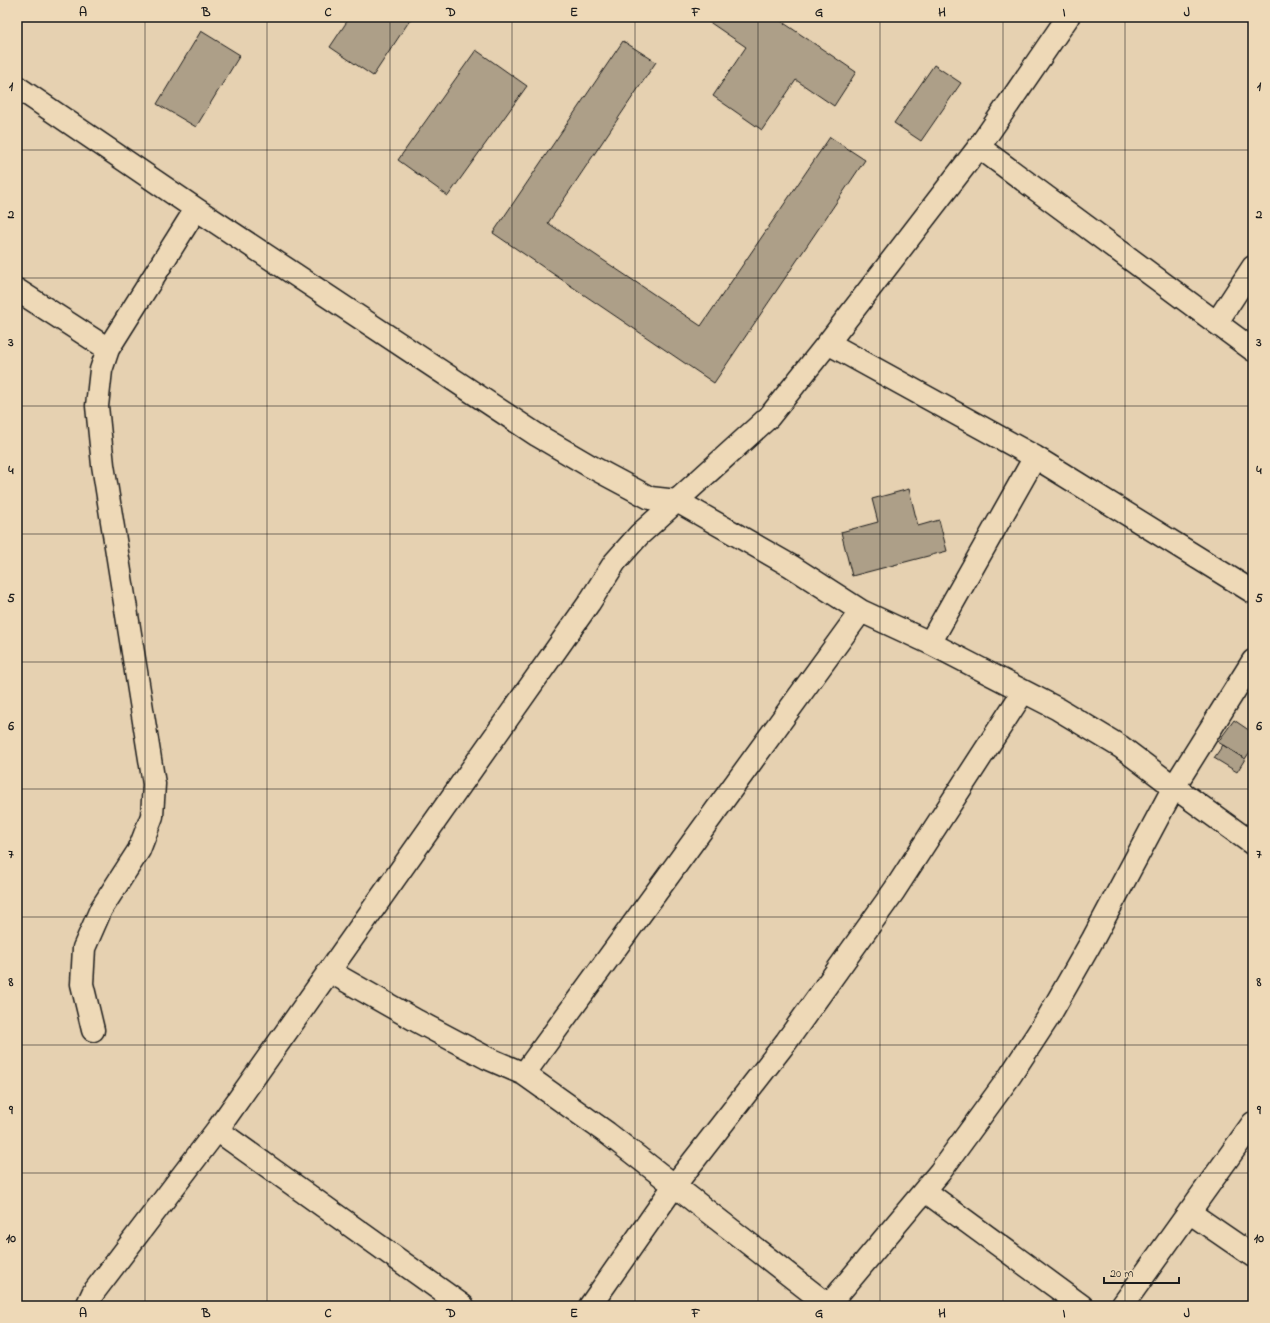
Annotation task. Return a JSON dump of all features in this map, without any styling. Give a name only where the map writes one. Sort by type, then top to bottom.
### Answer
[{"type":"street","points":[[87,1306],[94,1293],[217,1130],[589,603],[615,562],[639,535],[769,417],[980,147],[1068,17]]},
{"type":"street","points":[[17,87],[196,210],[537,435],[590,466],[650,498],[677,501],[791,566],[861,611],[1058,709],[1121,747],[1253,844]]},
{"type":"street","points":[[980,147],[1253,350]]},
{"type":"street","points":[[92,1030],[82,984],[84,948],[101,909],[139,850],[152,816],[154,784],[103,465],[98,406],[101,370],[108,349],[196,210]]},
{"type":"street","points":[[1217,322],[1253,267]]},
{"type":"street","points":[[17,290],[108,349]]},
{"type":"street","points":[[828,343],[1035,458],[1253,592]]},
{"type":"street","points":[[930,644],[1035,458]]},
{"type":"street","points":[[524,1074],[861,611]]},
{"type":"street","points":[[329,971],[417,1022],[487,1058],[524,1074],[607,1133],[828,1306],[940,1172],[1010,1076],[1048,1018],[1093,939],[1174,787],[1253,661]]},
{"type":"street","points":[[590,1306],[674,1186],[786,1042],[894,891],[1022,692]]},
{"type":"street","points":[[1122,1306],[1253,1123]]},
{"type":"street","points":[[217,1130],[463,1306]]},
{"type":"street","points":[[924,1191],[1082,1306]]},
{"type":"street","points":[[1190,1212],[1253,1256]]},
{"type":"building","points":[[350,17],[412,17],[373,76],[330,47]]},
{"type":"building","points":[[707,17],[775,17],[856,72],[834,106],[796,80],[762,130],[713,96],[746,47],[705,19]]},
{"type":"building","points":[[201,31],[240,55],[196,127],[157,104]]},
{"type":"building","points":[[623,41],[656,62],[548,223],[701,326],[830,137],[865,160],[714,383],[493,233]]},
{"type":"building","points":[[476,50],[527,86],[448,196],[398,160]]},
{"type":"building","points":[[934,65],[961,83],[921,141],[894,123]]},
{"type":"building","points":[[909,489],[918,526],[939,520],[947,551],[852,576],[841,532],[878,522],[872,499]]},
{"type":"building","points":[[1234,720],[1253,733],[1253,747],[1245,759],[1218,742]]},
{"type":"building","points":[[1223,745],[1245,759],[1237,772],[1214,758]]}]
